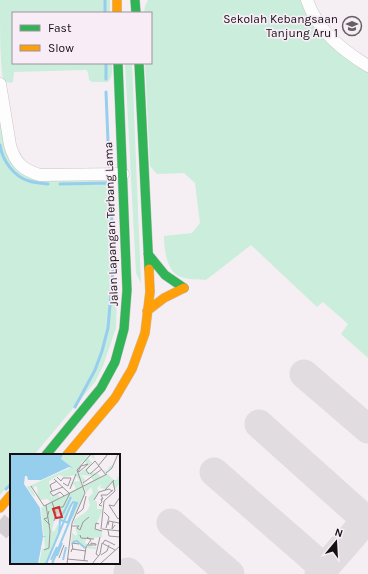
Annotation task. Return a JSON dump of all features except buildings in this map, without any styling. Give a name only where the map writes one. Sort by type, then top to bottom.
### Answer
[{"type":"main road","points":[[117,0],[117,12]]},
{"type":"main road","points":[[135,0],[136,12]]},
{"type":"main road","points":[[136,12],[143,0]]},
{"type":"main road","name":"Jalan Lapangan Terbang Lama","points":[[47,454],[101,388],[115,362],[124,329],[127,290],[118,64]]},
{"type":"main road","points":[[69,454],[115,398],[132,369],[145,333],[150,292],[138,64]]},
{"type":"main road","points":[[147,311],[159,300],[184,288],[164,275],[148,254]]},
{"type":"main road","points":[[0,508],[10,496]]},
{"type":"street","points":[[307,0],[320,26],[333,41],[350,55],[368,66]]},
{"type":"street","points":[[0,84],[11,150],[21,166],[30,172],[40,175],[123,174]]},
{"type":"green space","points":[[0,0],[110,0],[110,12],[12,12],[12,64],[112,64],[110,80],[108,82],[92,82],[89,80],[88,72],[86,70],[14,72],[13,82],[6,82],[3,78],[0,40]]},
{"type":"green space","points":[[148,0],[302,0],[368,72],[368,358],[341,334],[348,324],[323,302],[317,307],[251,245],[206,280],[184,278],[176,275],[172,271],[167,260],[164,236],[192,233],[200,223],[195,183],[184,173],[157,174],[150,166],[145,64],[152,64],[152,12],[144,12]]},
{"type":"green space","points":[[125,64],[132,64],[141,283],[136,273]]},
{"type":"green space","points":[[0,105],[10,156],[54,179],[109,181],[111,229],[110,283],[117,291],[116,328],[103,366],[95,382],[35,454],[10,454],[10,483],[0,495]]},
{"type":"waterway","points":[[105,0],[105,12]]},
{"type":"waterway","points":[[106,64],[106,79]]},
{"type":"waterway","points":[[106,92],[109,166]]},
{"type":"waterway","points":[[0,145],[6,162],[18,176],[31,182],[48,184]]},
{"type":"waterway","points":[[60,184],[111,183],[113,270],[108,328],[95,370],[75,407]]},
{"type":"waterway","points":[[6,489],[10,485]]},
{"type":"taxiway","points":[[304,374],[368,429]]},
{"type":"taxiway","points":[[259,424],[366,520]]},
{"type":"taxiway","points":[[214,472],[324,568]]},
{"type":"taxiway","points":[[319,574],[368,518]]},
{"type":"taxiway","points":[[171,523],[230,574]]},
{"type":"tunnel","points":[[0,533],[10,521]]},
{"type":"traffic: fast","points":[[135,0],[136,12]]},
{"type":"traffic: fast","points":[[47,454],[101,388],[115,362],[124,329],[127,290],[118,64]]},
{"type":"traffic: fast","points":[[139,64],[149,269]]},
{"type":"traffic: fast","points":[[148,254],[165,275],[184,288]]},
{"type":"traffic: slow","points":[[117,0],[117,12]]},
{"type":"traffic: slow","points":[[68,454],[115,398],[132,369],[145,333],[150,292],[149,269]]},
{"type":"traffic: slow","points":[[147,311],[164,298],[184,288]]},
{"type":"traffic: slow","points":[[0,508],[10,496]]},
{"type":"place","name":"Sekolah Kebangsaan Tanjung Aru 1","points":[[352,26]]}]
